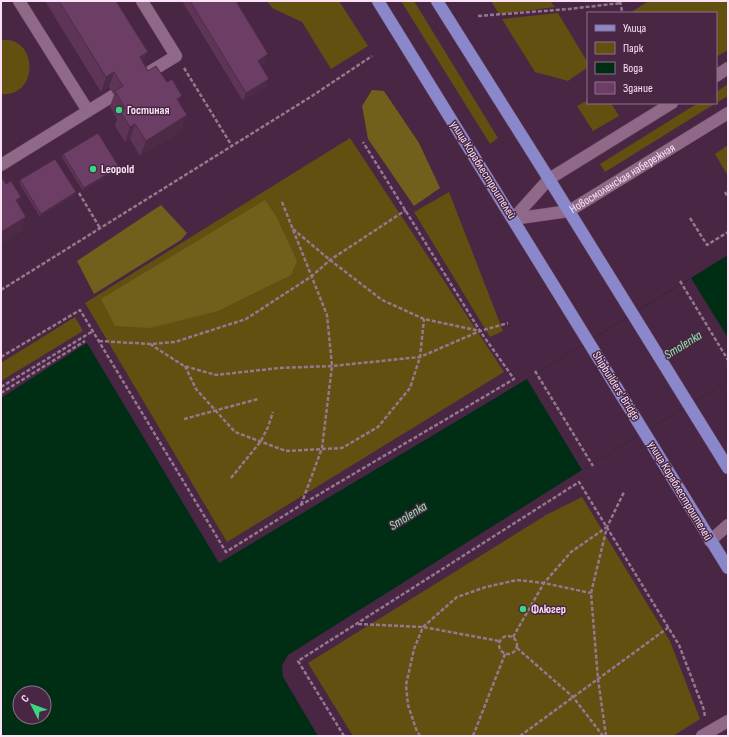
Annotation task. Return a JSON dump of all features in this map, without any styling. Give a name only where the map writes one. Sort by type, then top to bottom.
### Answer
[{"type":"main road","name":"улица Кораблестроителей","points":[[378,1],[587,338]]},
{"type":"main road","points":[[437,1],[728,468]]},
{"type":"main road","name":"Shipbuilders' Bridge","points":[[587,338],[645,434]]},
{"type":"main road","name":"улица Кораблестроителей","points":[[645,434],[728,568]]},
{"type":"street","points":[[19,1],[88,111]]},
{"type":"street","points":[[139,79],[176,56],[142,1]]},
{"type":"street","points":[[717,75],[728,68]]},
{"type":"street","points":[[3,159],[114,95]]},
{"type":"street","points":[[513,219],[549,179],[670,104]]},
{"type":"street","name":"Новосмоленская набережная","points":[[513,219],[569,211],[728,113]]},
{"type":"street","points":[[710,541],[728,525]]},
{"type":"street","points":[[710,541],[728,534]]},
{"type":"street","points":[[704,735],[725,723]]},
{"type":"path","points":[[478,16],[569,9],[620,2],[622,11]]},
{"type":"path","points":[[176,56],[232,146]]},
{"type":"path","points":[[1,290],[312,96],[372,56]]},
{"type":"path","points":[[1,357],[80,310],[226,552],[301,505],[514,379],[480,331],[363,142]]},
{"type":"path","points":[[725,192],[728,197]]},
{"type":"path","points":[[79,193],[100,228]]},
{"type":"path","points":[[282,202],[327,315],[332,366],[322,448],[301,505]]},
{"type":"path","points":[[99,341],[150,344],[175,342],[246,319],[312,276],[330,260],[406,210]]},
{"type":"path","points":[[690,218],[707,245],[728,232]]},
{"type":"path","points":[[293,229],[382,300],[424,319],[480,331]]},
{"type":"path","points":[[680,281],[728,360]]},
{"type":"path","points":[[184,366],[196,389],[235,432],[286,451],[342,448],[378,427],[410,388],[420,357],[424,319]]},
{"type":"path","points":[[150,344],[184,366],[216,375],[279,368],[332,366],[420,357],[480,331],[508,323]]},
{"type":"path","points":[[1,387],[93,331]]},
{"type":"path","points":[[1,393],[86,341]]},
{"type":"path","points":[[535,371],[593,466]]},
{"type":"path","points":[[184,419],[258,399]]},
{"type":"path","points":[[231,478],[261,441],[268,428],[273,412]]},
{"type":"path","points":[[344,736],[298,661],[579,482],[679,645],[704,710],[704,735]]},
{"type":"path","points":[[606,736],[598,679],[591,593],[607,527],[624,492]]},
{"type":"path","points":[[513,637],[544,583],[571,552],[607,527]]},
{"type":"path","points":[[420,736],[408,706],[406,685],[414,649],[423,627],[457,597],[486,587],[517,580],[544,583],[591,593]]},
{"type":"path","points":[[357,624],[423,627],[499,641]]},
{"type":"path","points":[[520,736],[669,627]]},
{"type":"path","points":[[503,637],[513,637],[517,641],[516,650],[511,654],[502,653],[498,648],[499,641],[503,637]]},
{"type":"path","points":[[517,648],[573,697],[603,736]]},
{"type":"path","points":[[473,736],[505,654]]},
{"type":"green space","points":[[267,1],[339,1],[368,46],[331,69],[302,22],[272,8]]},
{"type":"green space","points":[[401,1],[414,1],[498,138],[490,144]]},
{"type":"green space","points":[[491,1],[550,1],[555,7],[499,14]]},
{"type":"green space","points":[[649,1],[728,1],[728,50],[717,56],[717,12],[633,11]]},
{"type":"green space","points":[[558,13],[587,61],[587,68],[568,81],[535,72],[502,19]]},
{"type":"green space","points":[[1,40],[13,41],[22,47],[28,56],[30,67],[28,78],[22,87],[13,93],[1,94]]},
{"type":"green space","points":[[728,84],[728,96],[717,102],[717,91]]},
{"type":"green space","points":[[587,101],[587,104],[612,104],[619,116],[593,131],[577,106]]},
{"type":"green space","points":[[696,104],[714,104],[605,172],[600,164]]},
{"type":"green space","points":[[350,138],[504,372],[227,542],[85,303]]},
{"type":"green space","points":[[728,145],[728,176],[715,154]]},
{"type":"green space","points":[[449,192],[503,331],[490,337],[414,212]]},
{"type":"green space","points":[[75,317],[83,331],[1,381],[1,363]]},
{"type":"green space","points":[[582,497],[670,641],[700,719],[673,736],[353,736],[308,663],[546,515]]},
{"type":"shaded area","points":[[372,90],[384,91],[419,143],[440,188],[414,206],[368,139],[362,106]]},
{"type":"shaded area","points":[[265,200],[276,216],[297,261],[291,275],[218,311],[150,328],[115,326],[101,299]]},
{"type":"shaded area","points":[[161,205],[187,233],[181,240],[94,294],[77,261]]},
{"type":"water","name":"Smolenka","points":[[728,255],[728,381],[582,470],[288,655],[282,665],[283,677],[318,736],[1,736],[1,398],[87,343],[219,563],[527,379]]},
{"type":"pier","points":[[691,278],[728,338],[728,381],[582,470],[527,379]]},
{"type":"building","points":[[59,1],[116,1],[148,52],[140,57],[148,71],[156,66],[167,82],[172,79],[182,96],[177,99],[187,115],[146,141],[135,124],[130,127],[120,111],[125,108],[115,91],[123,86],[114,72],[106,77]]},
{"type":"building","points":[[190,1],[236,1],[268,54],[258,61],[269,79],[246,93]]},
{"type":"building","points":[[98,133],[119,167],[84,188],[63,154]]},
{"type":"building","points":[[55,159],[76,192],[41,214],[20,180]]},
{"type":"building","points":[[1,176],[6,184],[11,181],[21,197],[16,200],[26,217],[1,232]]},
{"type":"place","name":"Гостиная","points":[[119,110]]},
{"type":"place","name":"Leopold","points":[[93,169]]},
{"type":"place","name":"Флюгер","points":[[523,609]]}]
